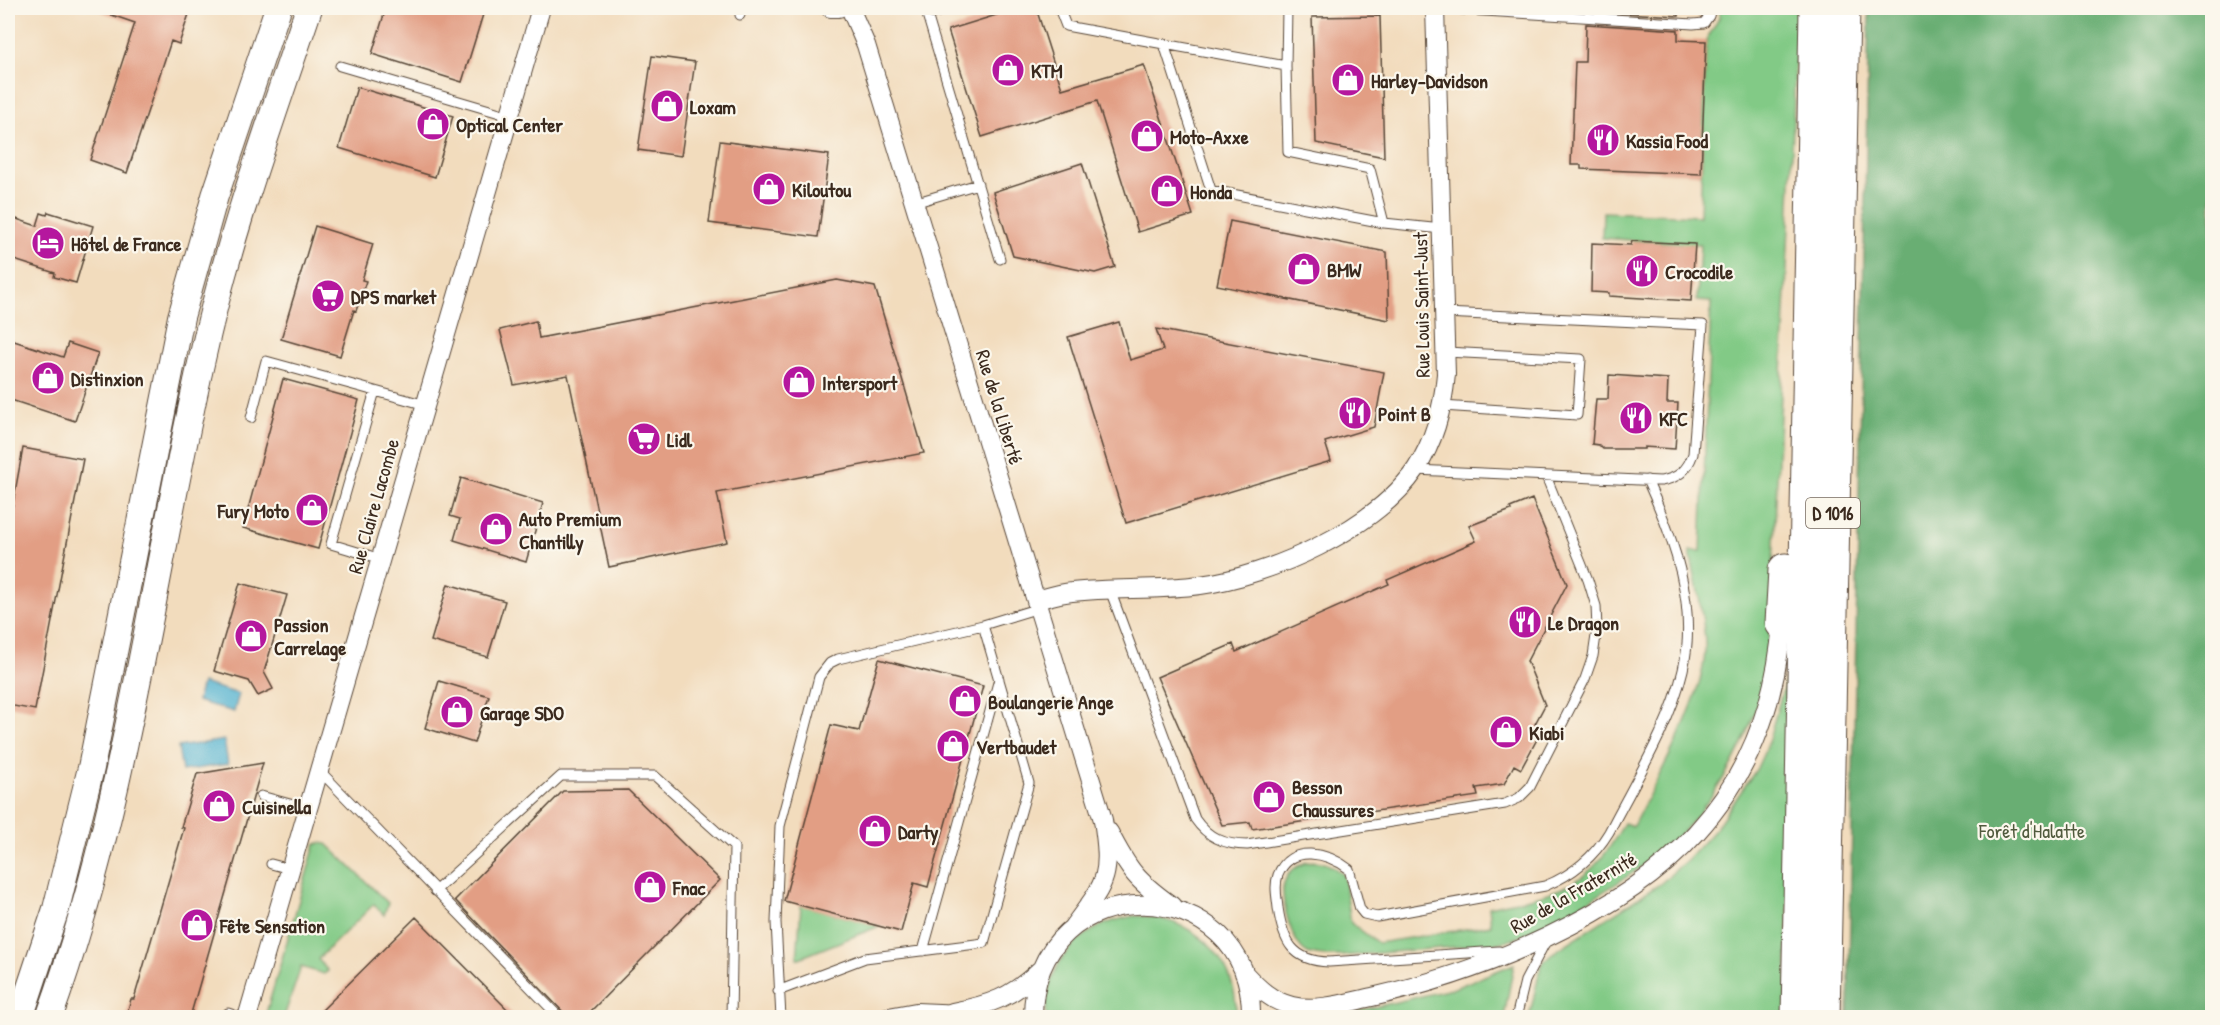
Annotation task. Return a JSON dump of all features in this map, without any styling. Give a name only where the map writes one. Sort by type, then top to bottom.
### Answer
[{"type":"highway","name":"D 1016","points":[[1798,1017],[1816,8]]},
{"type":"highway","name":"D 1016","points":[[1823,1017],[1843,8]]},
{"type":"highway","points":[[1782,623],[1788,516],[1809,420]]},
{"type":"street","points":[[20,1017],[56,909],[87,786],[181,317],[212,206],[278,8]]},
{"type":"street","points":[[49,1017],[72,952],[105,830],[138,679],[201,361],[221,278],[243,203],[309,8]]},
{"type":"street","name":"Rue Claire Lacombe","points":[[245,1017],[308,809],[541,8]]},
{"type":"street","points":[[830,8],[838,8]]},
{"type":"street","name":"Rue de la Liberté","points":[[850,8],[866,45],[1103,820],[1107,857],[1105,876],[1094,899],[1055,947],[1042,968]]},
{"type":"street","name":"Rue Louis Saint-Just","points":[[1038,604],[1071,592],[1162,589],[1242,577],[1292,559],[1335,537],[1380,506],[1415,470],[1433,436],[1442,406],[1446,374],[1435,8]]},
{"type":"street","name":"Rue de la Fraternité","points":[[1244,973],[1268,996],[1277,1001],[1300,1007],[1362,999],[1406,989],[1467,970],[1550,935],[1610,902],[1647,877],[1681,849],[1711,816],[1733,785],[1764,718],[1775,680],[1782,623]]},
{"type":"street","name":"Rue de la Liberté","points":[[1103,820],[1130,871],[1146,887],[1176,909]]},
{"type":"street","points":[[1072,928],[1094,915],[1117,906],[1142,903],[1176,909],[1197,919],[1217,933],[1232,952],[1244,973],[1250,998],[1251,1017]]},
{"type":"street","points":[[883,1017],[905,1013],[952,1012],[974,1008],[1004,998],[1022,987],[1042,968]]},
{"type":"street","points":[[1033,1017],[1034,992],[1042,968]]},
{"type":"street","points":[[952,1012],[981,1017]]},
{"type":"lane","points":[[952,8],[926,11],[1000,259]]},
{"type":"lane","points":[[1059,8],[1066,26],[1286,66]]},
{"type":"lane","points":[[1287,8],[1288,153],[1370,169],[1384,223]]},
{"type":"lane","points":[[1435,8],[1694,24],[1704,23],[1711,8]]},
{"type":"lane","points":[[1164,44],[1211,190],[1384,223],[1442,229]]},
{"type":"lane","points":[[340,66],[510,116]]},
{"type":"lane","points":[[914,203],[978,184]]},
{"type":"lane","points":[[1415,470],[1660,481],[1682,473],[1690,462],[1695,443],[1702,325],[1444,313]]},
{"type":"lane","points":[[1442,406],[1577,415],[1581,359],[1446,352]]},
{"type":"lane","points":[[251,418],[266,361],[426,405]]},
{"type":"lane","points":[[375,391],[331,544],[381,559]]},
{"type":"lane","points":[[1110,590],[1195,819],[1215,839],[1226,844],[1247,844],[1505,804],[1519,798],[1530,787],[1585,679],[1596,642],[1597,617],[1593,596],[1546,476]]},
{"type":"lane","points":[[1518,950],[1329,962],[1312,960],[1302,956],[1289,945],[1281,927],[1276,891],[1279,874],[1290,861],[1306,854],[1315,853],[1332,857],[1349,869],[1360,909],[1364,914],[1377,917],[1545,886],[1556,882],[1577,868],[1597,850],[1609,832],[1670,711],[1686,656],[1687,627],[1682,576],[1670,533],[1647,480]]},
{"type":"lane","points":[[781,1017],[778,992],[776,904],[780,826],[819,677],[830,663],[838,658],[983,625],[1038,604]]},
{"type":"lane","points":[[778,992],[865,958],[984,943],[1029,783],[983,625]]},
{"type":"lane","points":[[923,951],[999,680]]},
{"type":"lane","points":[[319,770],[560,1017]]},
{"type":"lane","points":[[435,891],[561,776],[655,776],[734,848],[731,1017]]},
{"type":"lane","points":[[261,796],[308,809]]},
{"type":"lane","points":[[271,864],[290,869]]},
{"type":"lane","points":[[1516,1017],[1525,981],[1550,935]]},
{"type":"lane","points":[[228,1013],[245,1017]]},
{"type":"green space","points":[[1719,8],[1797,8],[1769,650],[1759,699],[1741,746],[1729,769],[1701,811],[1673,841],[1622,880],[1538,928],[1505,942],[1493,944],[1341,956],[1320,956],[1308,953],[1302,949],[1293,934],[1283,890],[1287,876],[1297,867],[1310,862],[1330,865],[1344,875],[1351,923],[1378,943],[1491,925],[1489,907],[1552,892],[1584,876],[1611,846],[1624,823],[1633,826],[1690,711],[1704,663],[1703,620],[1690,551],[1701,551],[1711,302],[1697,301],[1700,245],[1602,238],[1603,212],[1700,216],[1706,41],[1719,18]]},
{"type":"green space","name":"Forêt d'Halatte","points":[[1869,8],[2212,8],[2212,1017],[1848,1017]]},
{"type":"green space","points":[[1793,654],[1786,1017],[1529,1018],[1541,965],[1551,954],[1660,884],[1688,859],[1715,829],[1756,770],[1767,746]]},
{"type":"green space","points":[[327,844],[388,903],[384,915],[374,904],[318,959],[328,971],[324,974],[301,967],[284,1017],[265,1017],[315,845]]},
{"type":"green space","points":[[801,905],[880,926],[797,959]]},
{"type":"green space","points":[[1134,916],[1175,923],[1193,932],[1208,944],[1220,959],[1229,976],[1235,996],[1236,1017],[1046,1017],[1047,997],[1052,979],[1069,949],[1082,937],[1097,928]]},
{"type":"green space","points":[[1514,964],[1504,1017],[1319,1017],[1349,1013],[1452,989]]},
{"type":"water","points":[[202,683],[239,694],[234,712],[197,701]]},
{"type":"water","points":[[224,740],[228,764],[182,771],[178,747]]},
{"type":"building","points":[[100,8],[191,8],[179,44],[171,41],[127,173],[90,160],[135,23],[100,11]]},
{"type":"building","points":[[386,8],[485,8],[462,82],[372,54]]},
{"type":"building","points":[[1019,8],[1036,8],[1062,89],[1144,65],[1193,215],[1138,232],[1097,101],[982,137],[948,30]]},
{"type":"building","points":[[1587,8],[1680,8],[1679,16],[1587,11]]},
{"type":"building","name":"Harley-Davidson","points":[[1380,16],[1384,157],[1316,143],[1312,17]]},
{"type":"building","points":[[1586,24],[1678,30],[1678,40],[1706,41],[1701,174],[1581,169],[1581,165],[1571,165],[1575,62],[1585,62]]},
{"type":"building","name":"Loxam","points":[[652,56],[695,62],[681,156],[638,150]]},
{"type":"building","points":[[357,87],[453,116],[435,177],[339,148]]},
{"type":"building","name":"Kiloutou","points":[[720,141],[829,155],[818,237],[709,223]]},
{"type":"building","points":[[1082,163],[1115,267],[1095,273],[1013,256],[993,192]]},
{"type":"building","name":"Hôtel de France","points":[[48,212],[93,226],[76,283],[54,277],[55,273],[8,258],[8,216],[37,226],[41,213],[47,215]]},
{"type":"building","name":"BMW","points":[[1230,221],[1387,252],[1389,320],[1217,285]]},
{"type":"building","name":"DPS market","points":[[315,226],[373,244],[362,280],[366,281],[356,311],[354,310],[340,356],[281,339]]},
{"type":"building","name":"Crocodile","points":[[1632,241],[1695,244],[1691,301],[1609,296],[1609,293],[1591,292],[1592,243],[1631,245]]},
{"type":"building","points":[[837,280],[875,287],[924,453],[717,493],[727,542],[609,567],[568,375],[514,385],[500,330],[536,321],[539,338]]},
{"type":"building","points":[[1119,322],[1130,360],[1163,350],[1156,329],[1384,372],[1374,427],[1325,442],[1331,461],[1126,523],[1068,337]]},
{"type":"building","name":"Distinxion","points":[[8,339],[63,357],[68,343],[98,353],[75,421],[8,399]]},
{"type":"building","name":"KFC","points":[[1609,375],[1668,379],[1667,403],[1678,403],[1675,449],[1644,447],[1644,449],[1603,449],[1599,445],[1592,444],[1596,399],[1608,399]]},
{"type":"building","points":[[283,379],[359,400],[318,549],[243,528]]},
{"type":"building","points":[[23,448],[83,459],[35,710],[8,705],[8,531]]},
{"type":"building","name":"Auto Premium Chantilly","points":[[461,478],[543,503],[526,562],[454,540],[460,519],[450,516]]},
{"type":"building","points":[[1532,499],[1567,584],[1527,661],[1545,705],[1535,724],[1543,728],[1521,769],[1514,765],[1504,784],[1476,788],[1478,796],[1252,829],[1250,822],[1222,825],[1157,677],[1233,644],[1236,652],[1389,584],[1387,580],[1476,541],[1469,526],[1511,510],[1510,508]]},
{"type":"building","points":[[240,583],[287,595],[264,672],[273,689],[258,696],[249,681],[214,671]]},
{"type":"building","points":[[448,584],[505,601],[488,657],[431,641]]},
{"type":"building","points":[[879,659],[983,686],[928,887],[914,883],[901,932],[784,901],[831,725],[859,731]]},
{"type":"building","name":"Garage SDO","points":[[439,681],[489,696],[474,743],[425,728]]},
{"type":"building","points":[[263,763],[190,1017],[126,1017],[131,999],[134,999],[184,828],[181,827],[197,774]]},
{"type":"building","points":[[628,790],[720,880],[585,1017],[568,1017],[455,900],[563,791]]},
{"type":"building","points":[[416,917],[515,1017],[315,1017]]},
{"type":"place","name":"KTM","points":[[1008,70]]},
{"type":"place","name":"Harley-Davidson","points":[[1348,80]]},
{"type":"place","name":"Loxam","points":[[667,106]]},
{"type":"place","name":"Optical Center","points":[[433,124]]},
{"type":"place","name":"Moto-Axxe","points":[[1147,136]]},
{"type":"place","name":"Kassia Food","points":[[1603,140]]},
{"type":"place","name":"Kiloutou","points":[[769,189]]},
{"type":"place","name":"Honda","points":[[1167,191]]},
{"type":"place","name":"Hôtel de France","points":[[48,243]]},
{"type":"place","name":"BMW","points":[[1304,269]]},
{"type":"place","name":"Crocodile","points":[[1642,271]]},
{"type":"place","name":"DPS market","points":[[328,296]]},
{"type":"place","name":"Distinxion","points":[[48,378]]},
{"type":"place","name":"Intersport","points":[[799,382]]},
{"type":"place","name":"Point B","points":[[1355,413]]},
{"type":"place","name":"KFC","points":[[1636,418]]},
{"type":"place","name":"Lidl","points":[[644,439]]},
{"type":"place","name":"Fury Moto","points":[[312,510]]},
{"type":"place","name":"Auto Premium Chantilly","points":[[496,529]]},
{"type":"place","name":"Le Dragon","points":[[1525,622]]},
{"type":"place","name":"Passion Carrelage","points":[[251,636]]},
{"type":"place","name":"Boulangerie Ange","points":[[965,701]]},
{"type":"place","name":"Garage SDO","points":[[457,712]]},
{"type":"place","name":"Kiabi","points":[[1506,732]]},
{"type":"place","name":"Vertbaudet","points":[[953,746]]},
{"type":"place","name":"Besson Chaussures","points":[[1269,797]]},
{"type":"place","name":"Cuisinella","points":[[219,806]]},
{"type":"place","name":"Darty","points":[[875,831]]},
{"type":"place","name":"Fnac","points":[[650,887]]},
{"type":"place","name":"Fête Sensation","points":[[197,925]]}]
